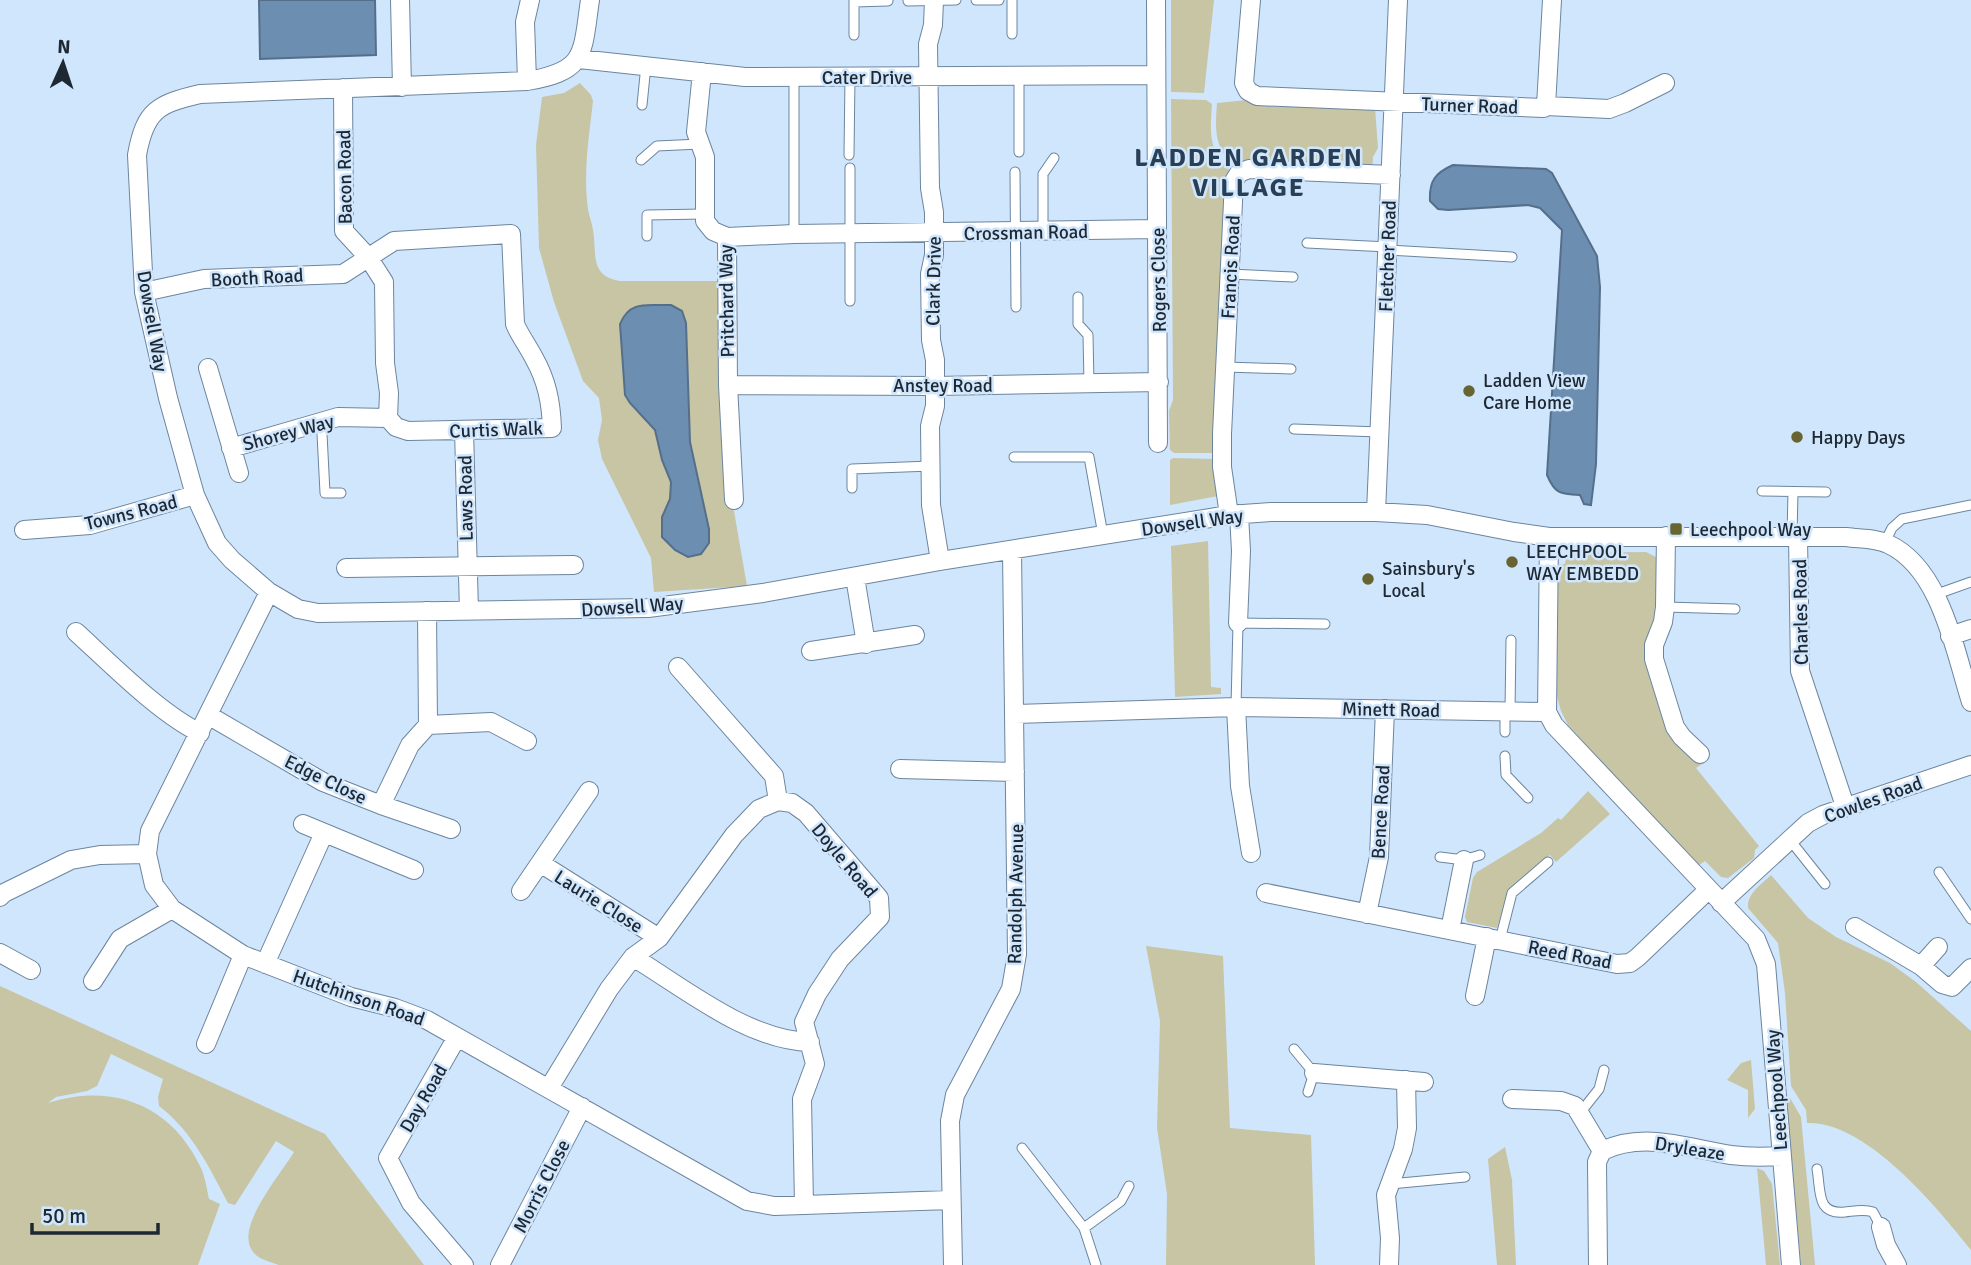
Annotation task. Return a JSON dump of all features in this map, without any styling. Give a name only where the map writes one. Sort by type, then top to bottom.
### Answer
[{"type":"street","points":[[400,0],[402,87]]},
{"type":"street","points":[[527,81],[525,22],[530,0]]},
{"type":"street","points":[[579,59],[590,0]]},
{"type":"street","name":"Rogers Close","points":[[1156,0],[1158,443]]},
{"type":"street","name":"Turner Road","points":[[1251,0],[1244,83],[1250,93],[1257,96],[1609,109],[1665,83]]},
{"type":"street","name":"Fletcher Road","points":[[1376,512],[1398,0]]},
{"type":"street","name":"Turner Road","points":[[1546,106],[1552,0]]},
{"type":"street","name":"Clark Drive","points":[[934,1],[933,25],[928,44],[930,188],[934,212],[934,255],[930,274],[935,386],[930,426],[931,505],[940,561]]},
{"type":"street","name":"Dowsell Way","points":[[579,59],[561,73],[527,81],[200,94],[177,100],[158,109],[148,118],[137,155],[144,292],[168,398],[195,495],[218,543],[269,592],[298,609],[318,613],[648,608],[763,593],[940,561],[1234,514],[1376,512],[1427,515],[1514,533],[1549,537],[1846,537],[1885,542],[1904,553],[1917,565],[1937,594],[1971,702]]},
{"type":"street","name":"Cater Drive","points":[[579,59],[745,77],[1155,75]]},
{"type":"street","points":[[702,72],[696,132],[705,157],[704,214]]},
{"type":"street","name":"Bacon Road","points":[[343,88],[344,232],[368,257]]},
{"type":"street","name":"Francis Road","points":[[1238,623],[1241,551],[1222,467],[1234,181],[1242,171],[1249,169],[1391,175]]},
{"type":"street","name":"Pritchard Way","points":[[704,214],[707,225],[727,237],[728,385],[734,500]]},
{"type":"street","name":"Crossman Road","points":[[727,237],[1157,229]]},
{"type":"street","name":"Curtis Walk","points":[[368,257],[394,240],[511,234],[515,324],[547,384],[552,428],[408,431],[396,427],[388,418]]},
{"type":"street","points":[[368,257],[384,282],[385,363],[390,393],[388,418]]},
{"type":"street","name":"Booth Road","points":[[144,292],[204,279],[343,274],[368,257]]},
{"type":"street","name":"Shorey Way","points":[[208,368],[239,473]]},
{"type":"street","name":"Anstey Road","points":[[728,385],[935,386],[1159,382]]},
{"type":"street","name":"Shorey Way","points":[[231,448],[338,418],[388,418]]},
{"type":"street","name":"Laws Road","points":[[464,430],[469,611]]},
{"type":"street","name":"Towns Road","points":[[24,530],[90,525],[195,495]]},
{"type":"street","points":[[1666,536],[1665,607],[1663,622],[1654,645],[1657,672],[1675,727],[1700,754]]},
{"type":"street","name":"Charles Road","points":[[1795,536],[1800,671],[1845,806]]},
{"type":"street","points":[[1547,712],[1549,537]]},
{"type":"street","name":"Randolph Avenue","points":[[953,1265],[950,1121],[955,1095],[1011,989],[1017,954],[1012,551]]},
{"type":"street","name":"Laws Road","points":[[346,568],[574,565]]},
{"type":"street","points":[[855,577],[866,644]]},
{"type":"street","name":"Hutchinson Road","points":[[269,592],[150,831],[147,854],[154,885],[172,909],[243,955],[351,997],[428,1020],[747,1201],[774,1206],[950,1200]]},
{"type":"street","points":[[381,805],[410,745],[428,725],[427,611]]},
{"type":"street","points":[[1950,636],[1971,629]]},
{"type":"street","points":[[76,632],[186,726],[200,733]]},
{"type":"street","points":[[811,651],[915,635]]},
{"type":"street","points":[[549,1088],[609,989],[634,957],[659,938],[734,835],[760,810],[778,801],[774,776],[678,667]]},
{"type":"street","points":[[1236,707],[1240,786],[1251,853]]},
{"type":"street","name":"Minett Road","points":[[1014,715],[1236,707],[1547,712]]},
{"type":"street","name":"Bence Road","points":[[1367,914],[1379,857],[1385,709]]},
{"type":"street","name":"Leechpool Way","points":[[1547,712],[1554,724],[1756,939],[1762,950],[1766,964],[1791,1265]]},
{"type":"street","name":"Edge Close","points":[[208,715],[323,782],[451,829]]},
{"type":"street","points":[[428,725],[491,722],[527,741]]},
{"type":"street","name":"Cowles Road","points":[[1715,896],[1790,841],[1808,823],[1845,806],[1971,765]]},
{"type":"street","points":[[900,769],[1015,772]]},
{"type":"street","name":"Laurie Close","points":[[521,891],[589,791]]},
{"type":"street","name":"Doyle Road","points":[[778,801],[792,803],[806,813],[879,898],[880,917],[840,959],[817,994],[804,1022],[815,1063],[802,1099],[804,1205]]},
{"type":"street","points":[[303,824],[414,870]]},
{"type":"street","points":[[265,964],[324,833]]},
{"type":"street","points":[[0,897],[71,860],[100,855],[147,854]]},
{"type":"street","points":[[1450,930],[1472,858]]},
{"type":"street","name":"Laurie Close","points":[[540,863],[659,938]]},
{"type":"street","name":"Reed Road","points":[[1266,893],[1617,964],[1630,963],[1715,896]]},
{"type":"street","points":[[93,981],[120,939],[172,909]]},
{"type":"street","points":[[1855,927],[1921,966],[1942,984],[1952,987],[1971,968]]},
{"type":"street","points":[[1475,996],[1494,938]]},
{"type":"street","points":[[1921,966],[1938,947]]},
{"type":"street","points":[[0,953],[31,970]]},
{"type":"street","points":[[206,1044],[243,955]]},
{"type":"street","points":[[634,957],[740,1023],[790,1042],[810,1042]]},
{"type":"street","name":"Day Road","points":[[457,1037],[388,1158],[411,1203],[464,1265]]},
{"type":"street","points":[[1314,1073],[1424,1082]]},
{"type":"street","points":[[1390,1265],[1386,1195],[1403,1149],[1407,1128],[1406,1080]]},
{"type":"street","points":[[1512,1099],[1561,1101],[1574,1106],[1601,1151],[1597,1162],[1598,1265]]},
{"type":"street","name":"Morris Close","points":[[500,1265],[582,1107]]},
{"type":"street","name":"Dryleaze","points":[[1601,1151],[1615,1145],[1649,1140],[1730,1154],[1780,1156]]},
{"type":"street","points":[[1881,1227],[1886,1245],[1897,1265]]},
{"type":"lane","points":[[908,1],[956,0]]},
{"type":"lane","points":[[976,0],[999,0]]},
{"type":"lane","points":[[1012,0],[1012,34]]},
{"type":"lane","points":[[854,35],[854,1],[888,1]]},
{"type":"lane","points":[[642,104],[646,65]]},
{"type":"lane","points":[[1018,75],[1019,152]]},
{"type":"lane","points":[[849,155],[850,77]]},
{"type":"lane","points":[[794,78],[794,234]]},
{"type":"lane","points":[[641,160],[657,146],[701,144]]},
{"type":"lane","points":[[1043,231],[1043,174],[1054,158]]},
{"type":"lane","points":[[850,168],[850,301]]},
{"type":"lane","points":[[1015,172],[1016,307]]},
{"type":"lane","points":[[647,236],[647,215],[704,214]]},
{"type":"lane","points":[[1307,243],[1513,257]]},
{"type":"lane","points":[[1230,274],[1293,277]]},
{"type":"lane","points":[[1078,297],[1078,324],[1088,335],[1089,383]]},
{"type":"lane","points":[[1225,367],[1291,369]]},
{"type":"lane","points":[[319,422],[325,493],[341,494]]},
{"type":"lane","points":[[1294,429],[1381,432]]},
{"type":"lane","points":[[1014,457],[1089,457],[1103,534]]},
{"type":"lane","points":[[852,488],[852,468],[931,466]]},
{"type":"lane","points":[[1762,491],[1826,492]]},
{"type":"lane","points":[[1793,492],[1795,536]]},
{"type":"lane","points":[[1885,542],[1892,528],[1902,519],[1971,505]]},
{"type":"lane","points":[[1937,594],[1971,582]]},
{"type":"lane","points":[[1665,607],[1735,609]]},
{"type":"lane","points":[[1236,707],[1238,623],[1325,624]]},
{"type":"lane","points":[[1505,732],[1511,640]]},
{"type":"lane","points":[[1505,757],[1506,775],[1528,798]]},
{"type":"lane","points":[[1790,841],[1825,884]]},
{"type":"lane","points":[[1440,858],[1472,858]]},
{"type":"lane","points":[[1494,938],[1512,893],[1548,862]]},
{"type":"lane","points":[[1939,872],[1971,919]]},
{"type":"lane","points":[[1294,1049],[1314,1073],[1308,1093]]},
{"type":"lane","points":[[1580,1113],[1599,1089],[1604,1070]]},
{"type":"lane","points":[[1022,1149],[1084,1228],[1096,1265]]},
{"type":"lane","points":[[1817,1169],[1823,1205],[1829,1211],[1873,1212],[1881,1227]]},
{"type":"lane","points":[[1389,1184],[1465,1177]]},
{"type":"lane","points":[[1084,1228],[1121,1200],[1129,1186]]},
{"type":"shaded area","points":[[1171,0],[1214,0],[1204,93],[1171,92]]},
{"type":"shaded area","points":[[580,83],[593,101],[586,182],[599,269],[610,278],[620,281],[719,281],[721,436],[747,586],[654,592],[651,558],[602,459],[598,440],[602,420],[599,398],[583,381],[554,302],[539,248],[536,145],[542,97],[564,93]]},
{"type":"shaded area","points":[[1171,99],[1206,100],[1212,104],[1212,142],[1218,157],[1232,173],[1217,453],[1174,453],[1170,450],[1169,411],[1173,400]]},
{"type":"shaded area","points":[[1247,100],[1260,106],[1285,107],[1290,102],[1306,102],[1311,107],[1375,108],[1378,148],[1373,157],[1372,172],[1309,163],[1271,161],[1236,169],[1223,154],[1220,146],[1216,122],[1217,103]]},
{"type":"shaded area","points":[[1216,459],[1218,496],[1170,505],[1170,460]]},
{"type":"shaded area","points":[[1208,541],[1211,687],[1221,688],[1221,694],[1175,697],[1171,546]]},
{"type":"shaded area","points":[[1646,552],[1658,558],[1658,618],[1652,638],[1694,753],[1702,764],[1696,768],[1759,846],[1755,850],[1754,858],[1728,878],[1721,877],[1705,861],[1699,865],[1585,744],[1568,725],[1556,693],[1558,565],[1565,564],[1566,557],[1572,553]]},
{"type":"shaded area","points":[[1588,791],[1610,814],[1556,862],[1550,855],[1509,890],[1497,928],[1467,922],[1465,917],[1473,878],[1477,872],[1541,833],[1558,818],[1561,820]]},
{"type":"shaded area","points":[[1771,875],[1808,918],[1836,937],[1890,963],[1916,982],[1971,1031],[1971,1250],[1920,1191],[1876,1151],[1829,1126],[1807,1123],[1806,1110],[1791,1086],[1785,993],[1778,943],[1748,908],[1752,894]]},
{"type":"shaded area","points":[[1146,946],[1223,956],[1230,1128],[1311,1135],[1315,1265],[1166,1265],[1167,1194],[1157,1128],[1160,1021]]},
{"type":"shaded area","points":[[0,986],[325,1134],[424,1265],[279,1265],[259,1257],[249,1243],[249,1231],[261,1202],[294,1152],[276,1141],[235,1205],[228,1203],[190,1138],[159,1106],[158,1097],[163,1079],[111,1054],[97,1086],[87,1091],[56,1097],[48,1103],[95,1095],[117,1098],[138,1104],[157,1114],[174,1128],[189,1146],[201,1168],[209,1199],[220,1204],[198,1265],[0,1265]]},
{"type":"shaded area","points":[[1751,1060],[1755,1109],[1748,1118],[1748,1090],[1727,1080],[1741,1063]]},
{"type":"shaded area","points":[[1786,1097],[1790,1098],[1801,1117],[1815,1265],[1801,1265]]},
{"type":"shaded area","points":[[1505,1147],[1512,1180],[1516,1265],[1497,1265],[1488,1159]]},
{"type":"shaded area","points":[[1757,1168],[1764,1171],[1772,1184],[1780,1265],[1766,1265]]},
{"type":"water","points":[[259,0],[375,0],[376,55],[260,59]]},
{"type":"water","points":[[1453,165],[1546,169],[1552,173],[1597,256],[1600,287],[1596,464],[1591,505],[1584,504],[1580,495],[1559,492],[1547,475],[1562,230],[1540,208],[1528,205],[1438,209],[1430,201],[1432,183],[1442,171]]},
{"type":"water","points":[[671,305],[682,311],[686,323],[690,442],[709,529],[709,543],[701,554],[688,557],[675,550],[662,537],[662,517],[670,499],[671,482],[662,460],[655,430],[625,395],[620,324],[624,316],[635,307]]},
{"type":"place","name":"Ladden View Care Home","points":[[1469,391]]},
{"type":"place","name":"Happy Days","points":[[1797,437]]},
{"type":"place","name":"Leechpool Way","points":[[1676,529]]},
{"type":"place","name":"LEECHPOOL WAY EMBEDD","points":[[1512,562]]},
{"type":"place","name":"Sainsbury's Local","points":[[1368,579]]},
{"type":"district","name":"LADDEN GARDEN VILLAGE","points":[[1249,172]]}]
